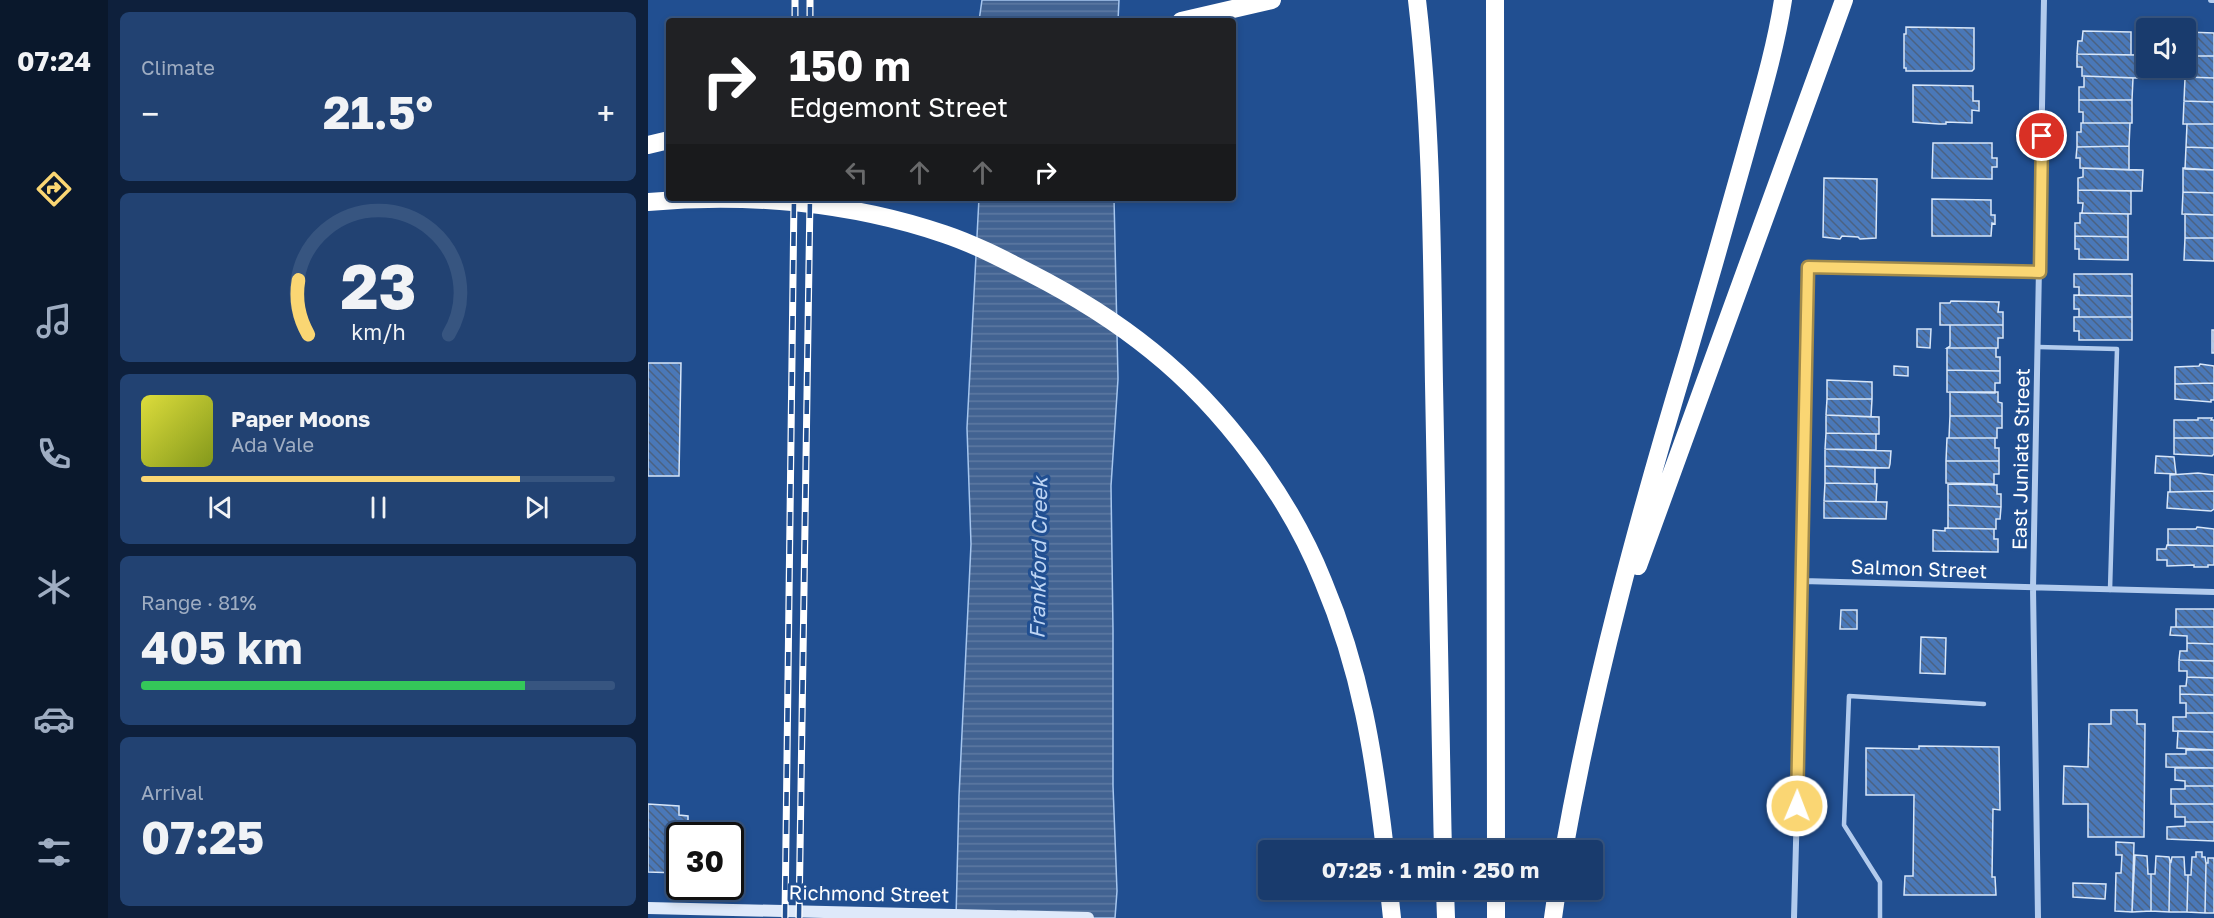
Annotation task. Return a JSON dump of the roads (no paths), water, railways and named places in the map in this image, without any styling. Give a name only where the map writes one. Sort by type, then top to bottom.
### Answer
[{"type":"highway","points":[[1194,18],[1272,0]]},
{"type":"highway","points":[[1418,0],[1431,179],[1443,840]]},
{"type":"highway","points":[[1495,0],[1496,840]]},
{"type":"highway","points":[[1566,840],[1579,765],[1599,675],[1654,464],[1769,69],[1783,0]]},
{"type":"highway","points":[[1599,675],[1844,0]]},
{"type":"highway","points":[[648,145],[666,141]]},
{"type":"highway","points":[[648,202],[675,201]]},
{"type":"highway","points":[[761,201],[841,208],[884,217],[946,235],[1002,258],[1054,285],[1104,316],[1153,351],[1195,391],[1233,432],[1259,468],[1296,525],[1323,579],[1346,641],[1364,704],[1376,772],[1384,840]]},
{"type":"highway","points":[[1390,900],[1392,918]]},
{"type":"highway","points":[[1445,900],[1446,918]]},
{"type":"highway","points":[[1496,900],[1496,918]]},
{"type":"highway","points":[[1552,918],[1555,900]]},
{"type":"main road","name":"Richmond Street","points":[[648,908],[672,913],[919,914],[1088,918]]},
{"type":"street","name":"East Juniata Street","points":[[2038,918],[2034,588],[2044,0]]},
{"type":"street","points":[[1794,918],[1808,267],[2040,272]]},
{"type":"street","name":"Salmon Street","points":[[1803,581],[2214,592]]},
{"type":"lane","points":[[2038,346],[2117,349],[2110,590]]},
{"type":"lane","points":[[1880,918],[1880,882],[1844,825],[1849,696],[1984,704]]},
{"type":"water","points":[[982,0],[1119,0],[1118,18],[979,18]]},
{"type":"water","name":"Frankford Creek","points":[[979,201],[1114,201],[1118,379],[1111,486],[1113,786],[1117,891],[1115,918],[956,918],[959,796],[971,544],[967,428]]},
{"type":"railway","points":[[795,0],[795,18]]},
{"type":"railway","points":[[810,0],[810,18]]},
{"type":"railway","points":[[785,918],[794,201]]},
{"type":"railway","points":[[799,918],[810,201]]}]
